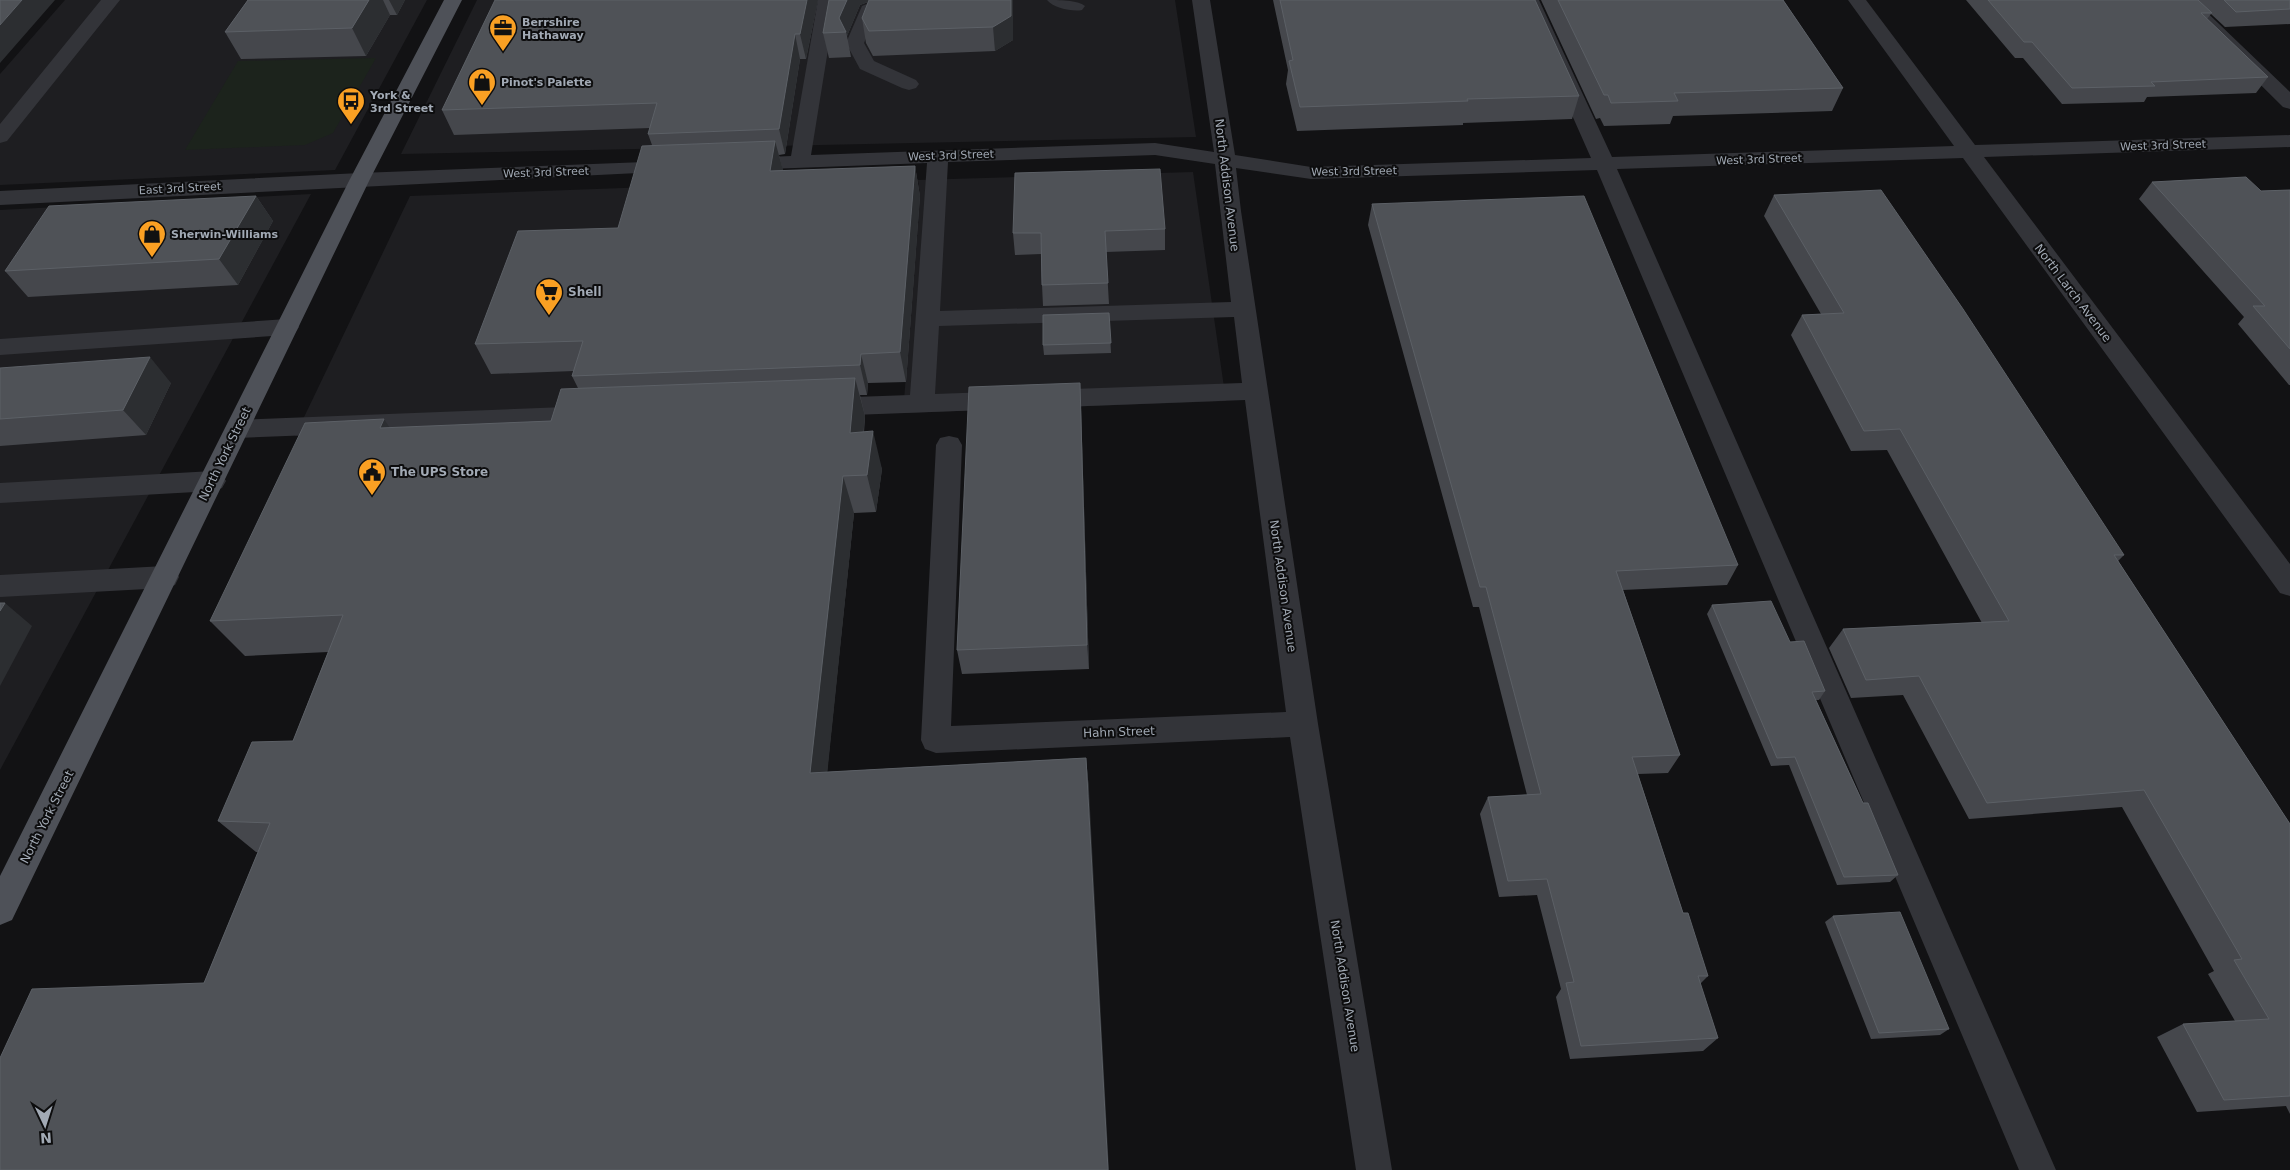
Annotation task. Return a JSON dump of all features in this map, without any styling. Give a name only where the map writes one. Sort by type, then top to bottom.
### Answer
[{"type":"main road","name":"North York Street","points":[[0,909],[360,179],[453,0]]},
{"type":"street","points":[[0,137],[111,0]]},
{"type":"street","points":[[800,162],[827,0]]},
{"type":"street","points":[[893,0],[868,10],[856,43],[867,65],[909,84]]},
{"type":"street","points":[[1056,0],[1076,6]]},
{"type":"street","name":"North Addison Avenue","points":[[1201,0],[1225,160],[1243,309],[1303,724],[1374,1170]]},
{"type":"street","points":[[1530,0],[1604,164],[2038,1170]]},
{"type":"street","name":"North Larch Avenue","points":[[1857,0],[2290,585]]},
{"type":"street","points":[[2184,0],[2290,103]]},
{"type":"street","name":"West 3rd Street","points":[[721,165],[1086,150],[1155,149],[1312,173],[2290,141]]},
{"type":"street","points":[[922,403],[938,156]]},
{"type":"street","name":"West 3rd Street","points":[[360,179],[691,166]]},
{"type":"street","name":"East 3rd Street","points":[[0,198],[360,179]]},
{"type":"street","points":[[928,319],[1243,309]]},
{"type":"street","points":[[0,347],[287,327]]},
{"type":"street","points":[[803,408],[1255,391]]},
{"type":"street","points":[[237,429],[613,415]]},
{"type":"street","name":"Hahn Street","points":[[950,445],[936,740],[1303,724]]},
{"type":"street","points":[[0,493],[212,481]]},
{"type":"street","points":[[0,586],[165,577]]},
{"type":"shaded area","points":[[65,0],[427,0],[335,170],[0,185],[0,74]]},
{"type":"shaded area","points":[[477,0],[1175,0],[1196,137],[401,154]]},
{"type":"shaded area","points":[[376,58],[333,133],[305,145],[185,150],[238,61]]},
{"type":"shaded area","points":[[1193,172],[1226,401],[903,413],[920,196],[918,180]]},
{"type":"shaded area","points":[[650,187],[581,425],[295,436],[410,196]]},
{"type":"shaded area","points":[[311,194],[0,770],[0,210]]},
{"type":"building","points":[[0,0],[22,0],[0,25]]},
{"type":"building","points":[[248,0],[369,0],[352,28],[225,32]]},
{"type":"building","points":[[495,0],[807,0],[800,34],[795,34],[779,129],[648,134],[657,103],[442,110]]},
{"type":"building","points":[[829,0],[847,0],[839,18],[846,32],[823,33]]},
{"type":"building","points":[[869,0],[1011,0],[1011,16],[993,27],[869,31],[862,18]]},
{"type":"building","points":[[1280,0],[1535,0],[1579,96],[1300,107],[1289,61],[1293,60]]},
{"type":"building","points":[[1558,0],[1783,0],[1843,88],[1674,93],[1678,101],[1611,103],[1608,95],[1604,95]]},
{"type":"building","points":[[1988,0],[2198,0],[2212,13],[2201,13],[2268,77],[2151,82],[2155,86],[2072,88],[2032,42],[2024,42]]},
{"type":"building","points":[[2224,0],[2290,0],[2290,9],[2236,12]]},
{"type":"building","points":[[775,141],[770,171],[915,166],[900,352],[861,354],[860,365],[572,376],[583,341],[475,344],[518,231],[618,228],[642,146]]},
{"type":"building","points":[[1160,169],[1165,229],[1105,231],[1108,283],[1042,285],[1041,233],[1013,233],[1015,173]]},
{"type":"building","points":[[2246,177],[2261,191],[2290,190],[2290,349],[2253,306],[2265,306],[2152,182]]},
{"type":"building","points":[[1881,190],[1963,309],[2124,555],[2114,555],[2290,824],[2290,1096],[2224,1100],[2183,1024],[2269,1019],[2234,960],[2242,959],[2144,790],[1987,803],[1919,676],[1866,680],[1843,629],[2009,621],[1900,429],[1864,431],[1802,315],[1844,313],[1774,195]]},
{"type":"building","points":[[256,196],[219,259],[5,271],[49,206]]},
{"type":"building","points":[[1584,196],[1738,565],[1616,571],[1680,755],[1632,757],[1683,913],[1688,913],[1708,976],[1698,976],[1718,1038],[1581,1046],[1566,983],[1574,982],[1547,879],[1508,881],[1488,797],[1541,794],[1486,587],[1480,587],[1372,204]]},
{"type":"building","points":[[1109,313],[1111,343],[1043,345],[1043,315]]},
{"type":"building","points":[[150,357],[123,410],[0,419],[0,368]]},
{"type":"building","points":[[855,378],[850,433],[873,431],[867,475],[843,476],[810,773],[1086,758],[1108,1170],[0,1170],[0,1058],[32,989],[204,983],[270,823],[218,821],[252,742],[293,741],[343,615],[210,621],[305,423],[384,419],[380,428],[551,421],[561,389]]},
{"type":"building","points":[[1080,383],[1087,645],[957,650],[969,387]]},
{"type":"building","points":[[1771,601],[1790,642],[1804,641],[1825,691],[1812,692],[1863,803],[1868,803],[1898,875],[1844,877],[1795,757],[1777,758],[1712,605]]},
{"type":"building","points":[[0,603],[5,603],[0,611]]},
{"type":"building","points":[[1900,912],[1949,1029],[1879,1033],[1833,916]]},
{"type":"place","name":"Berrshire Hathaway","points":[[503,52]]},
{"type":"place","name":"Pinot's Palette","points":[[482,106]]},
{"type":"place","name":"York & 3rd Street","points":[[351,125]]},
{"type":"place","name":"Sherwin-Williams","points":[[152,258]]},
{"type":"place","name":"Shell","points":[[549,316]]},
{"type":"place","name":"The UPS Store","points":[[372,496]]}]
